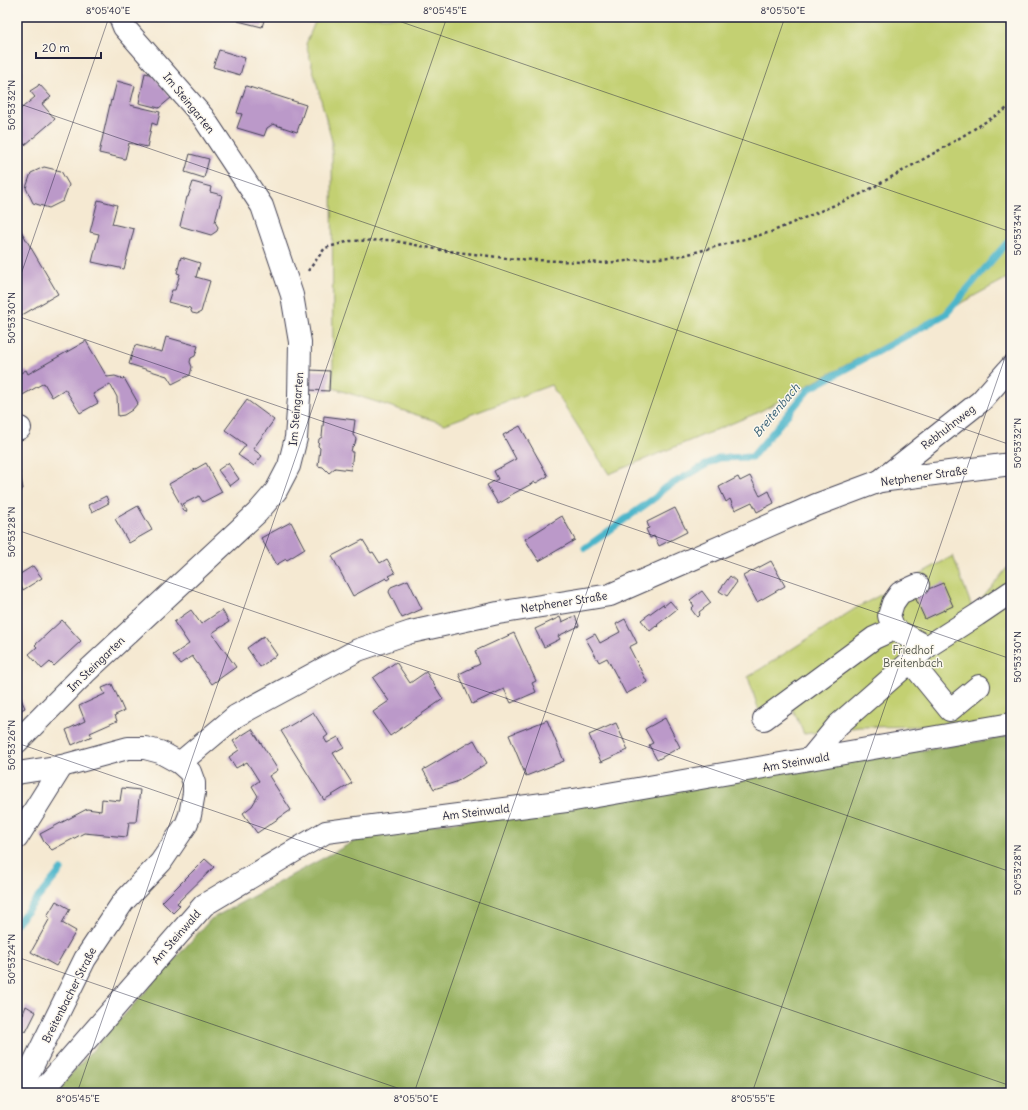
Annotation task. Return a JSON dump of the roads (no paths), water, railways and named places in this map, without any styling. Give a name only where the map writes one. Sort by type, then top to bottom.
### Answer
[{"type":"street","name":"Im Steingarten","points":[[17,742],[86,673],[257,513],[276,491],[289,466],[296,438],[299,397],[300,342],[292,295],[262,206],[203,117],[124,26],[120,17]]},
{"type":"street","name":"Rebhuhnweg","points":[[880,481],[981,401],[1011,367]]},
{"type":"street","name":"Netphener Straße","points":[[180,763],[236,716],[358,650],[411,632],[498,613],[610,595],[816,505],[880,481],[1011,464]]},
{"type":"street","points":[[918,585],[900,593],[893,603],[889,616],[894,629],[927,647]]},
{"type":"street","points":[[810,759],[838,726],[927,647],[977,616],[1011,592]]},
{"type":"street","points":[[764,719],[874,638],[894,629]]},
{"type":"street","points":[[911,662],[950,710],[979,686]]},
{"type":"street","name":"Am Steinwald","points":[[40,1093],[204,905],[326,832],[574,800],[1011,724]]},
{"type":"street","name":"Breitenbacher Straße","points":[[17,773],[62,766],[128,748],[145,748],[160,752],[180,763],[190,772],[194,783],[193,803],[186,824],[161,862],[124,902],[85,959],[19,1093]]},
{"type":"street","points":[[17,838],[62,766]]},
{"type":"waterway","name":"Breitenbach","points":[[585,548],[656,497],[663,489],[718,458],[752,457],[809,389],[946,314],[1011,238]]},
{"type":"waterway","points":[[17,923],[61,870]]},
{"type":"park label","name":"Friedhof Breitenbach","points":[[913,656]]}]
